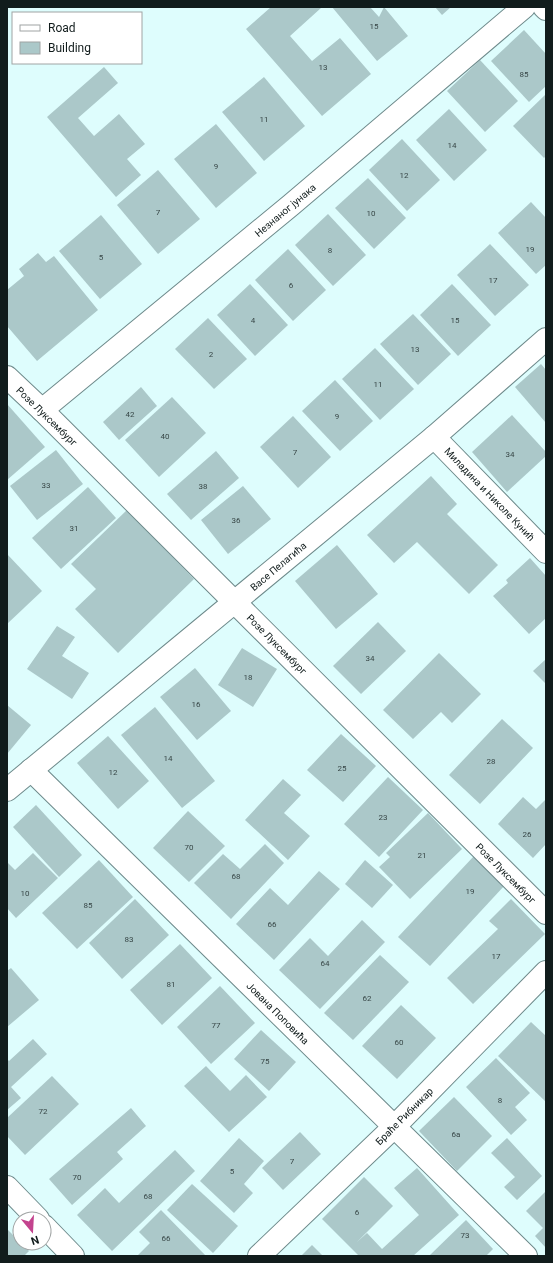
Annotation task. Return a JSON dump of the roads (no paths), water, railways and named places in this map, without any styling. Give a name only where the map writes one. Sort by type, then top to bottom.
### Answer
[{"type":"street","name":"Незнаног јунака","points":[[42,410],[291,205],[524,7]]},
{"type":"street","name":"Васе Пелагића","points":[[7,790],[434,437],[546,339]]},
{"type":"street","name":"Розе Луксембург","points":[[7,377],[42,410],[546,913]]},
{"type":"street","name":"Миладина и Николе Кунић","points":[[434,437],[546,552]]},
{"type":"street","name":"Јована Поповића","points":[[31,770],[526,1256]]},
{"type":"street","name":"Браће Рибникар","points":[[259,1256],[394,1126],[546,972]]},
{"type":"street","points":[[7,1187],[30,1211]]},
{"type":"street","points":[[52,1234],[73,1256]]}]
